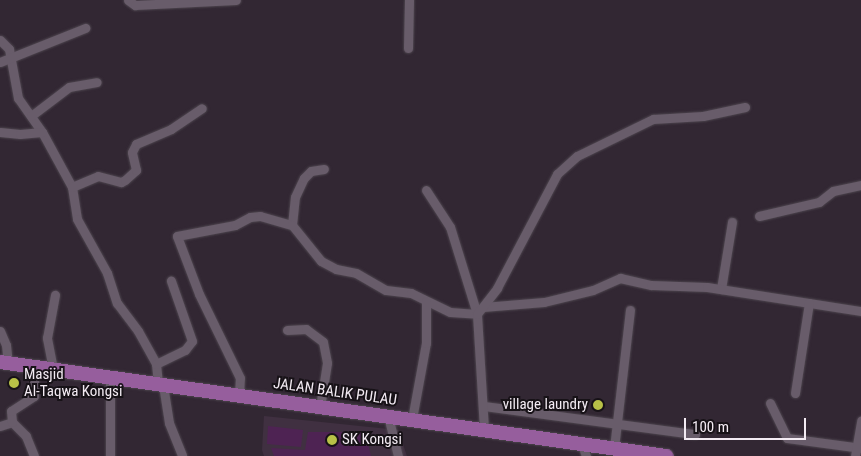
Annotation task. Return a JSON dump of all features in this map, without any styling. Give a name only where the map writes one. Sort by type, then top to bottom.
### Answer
[{"type":"main road","name":"JALAN BALIK PULAU","points":[[4,362],[484,429],[584,450],[614,448],[666,456]]},
{"type":"street","points":[[128,0],[135,5],[236,0]]},
{"type":"street","points":[[408,48],[409,0]]},
{"type":"street","points":[[0,62],[12,60],[85,28]]},
{"type":"street","points":[[0,40],[8,45],[18,98],[42,132],[72,187],[82,229],[107,273],[117,303],[138,331],[156,364],[170,422],[182,456]]},
{"type":"street","points":[[31,116],[69,87],[96,82]]},
{"type":"street","points":[[477,314],[497,288],[549,186],[566,163],[654,118],[703,116],[745,107]]},
{"type":"street","points":[[72,187],[98,176],[121,182],[125,180],[136,170],[132,152],[134,146],[171,129],[202,108]]},
{"type":"street","points":[[0,132],[20,134],[42,132]]},
{"type":"street","points":[[292,226],[295,197],[304,178],[311,171],[324,169]]},
{"type":"street","points":[[759,216],[820,202],[833,191],[861,185]]},
{"type":"street","points":[[426,190],[450,227],[477,314],[484,429]]},
{"type":"street","points":[[239,395],[240,378],[199,294],[176,238],[182,234],[227,227],[255,216],[292,226],[321,261],[336,269],[356,273],[378,287],[411,294],[450,312],[477,314]]},
{"type":"street","points":[[721,289],[732,222]]},
{"type":"street","points":[[483,307],[544,302],[593,290],[620,278],[651,285],[708,287],[861,311]]},
{"type":"street","points":[[156,364],[186,350],[192,341],[171,281]]},
{"type":"street","points":[[53,369],[47,333],[54,310],[55,295]]},
{"type":"street","points":[[412,420],[426,343],[426,301]]},
{"type":"street","points":[[795,393],[809,303]]},
{"type":"street","points":[[614,448],[630,310]]},
{"type":"street","points":[[287,330],[306,329],[323,342],[327,363],[320,406]]},
{"type":"street","points":[[0,331],[6,345],[4,362]]},
{"type":"street","points":[[34,366],[34,396],[11,409],[12,422],[26,436],[34,456]]},
{"type":"street","points":[[110,377],[110,456]]},
{"type":"street","points":[[770,403],[786,438],[858,451],[861,420]]},
{"type":"street","points":[[484,406],[695,434]]},
{"type":"street","points":[[388,416],[398,456]]},
{"type":"street","points":[[0,426],[12,422]]},
{"type":"shaded area","name":"SK Kongsi","points":[[264,416],[398,430],[407,456],[264,456],[262,450]]},
{"type":"shaded area","points":[[268,426],[303,430],[301,447],[267,444]]},
{"type":"shaded area","points":[[308,432],[365,432],[371,456],[274,456],[271,448],[305,450]]},
{"type":"place","name":"Masjid Al-Taqwa Kongsi","points":[[14,383]]},
{"type":"place","name":"village laundry","points":[[598,405]]},
{"type":"place","name":"SK Kongsi","points":[[332,440]]}]
